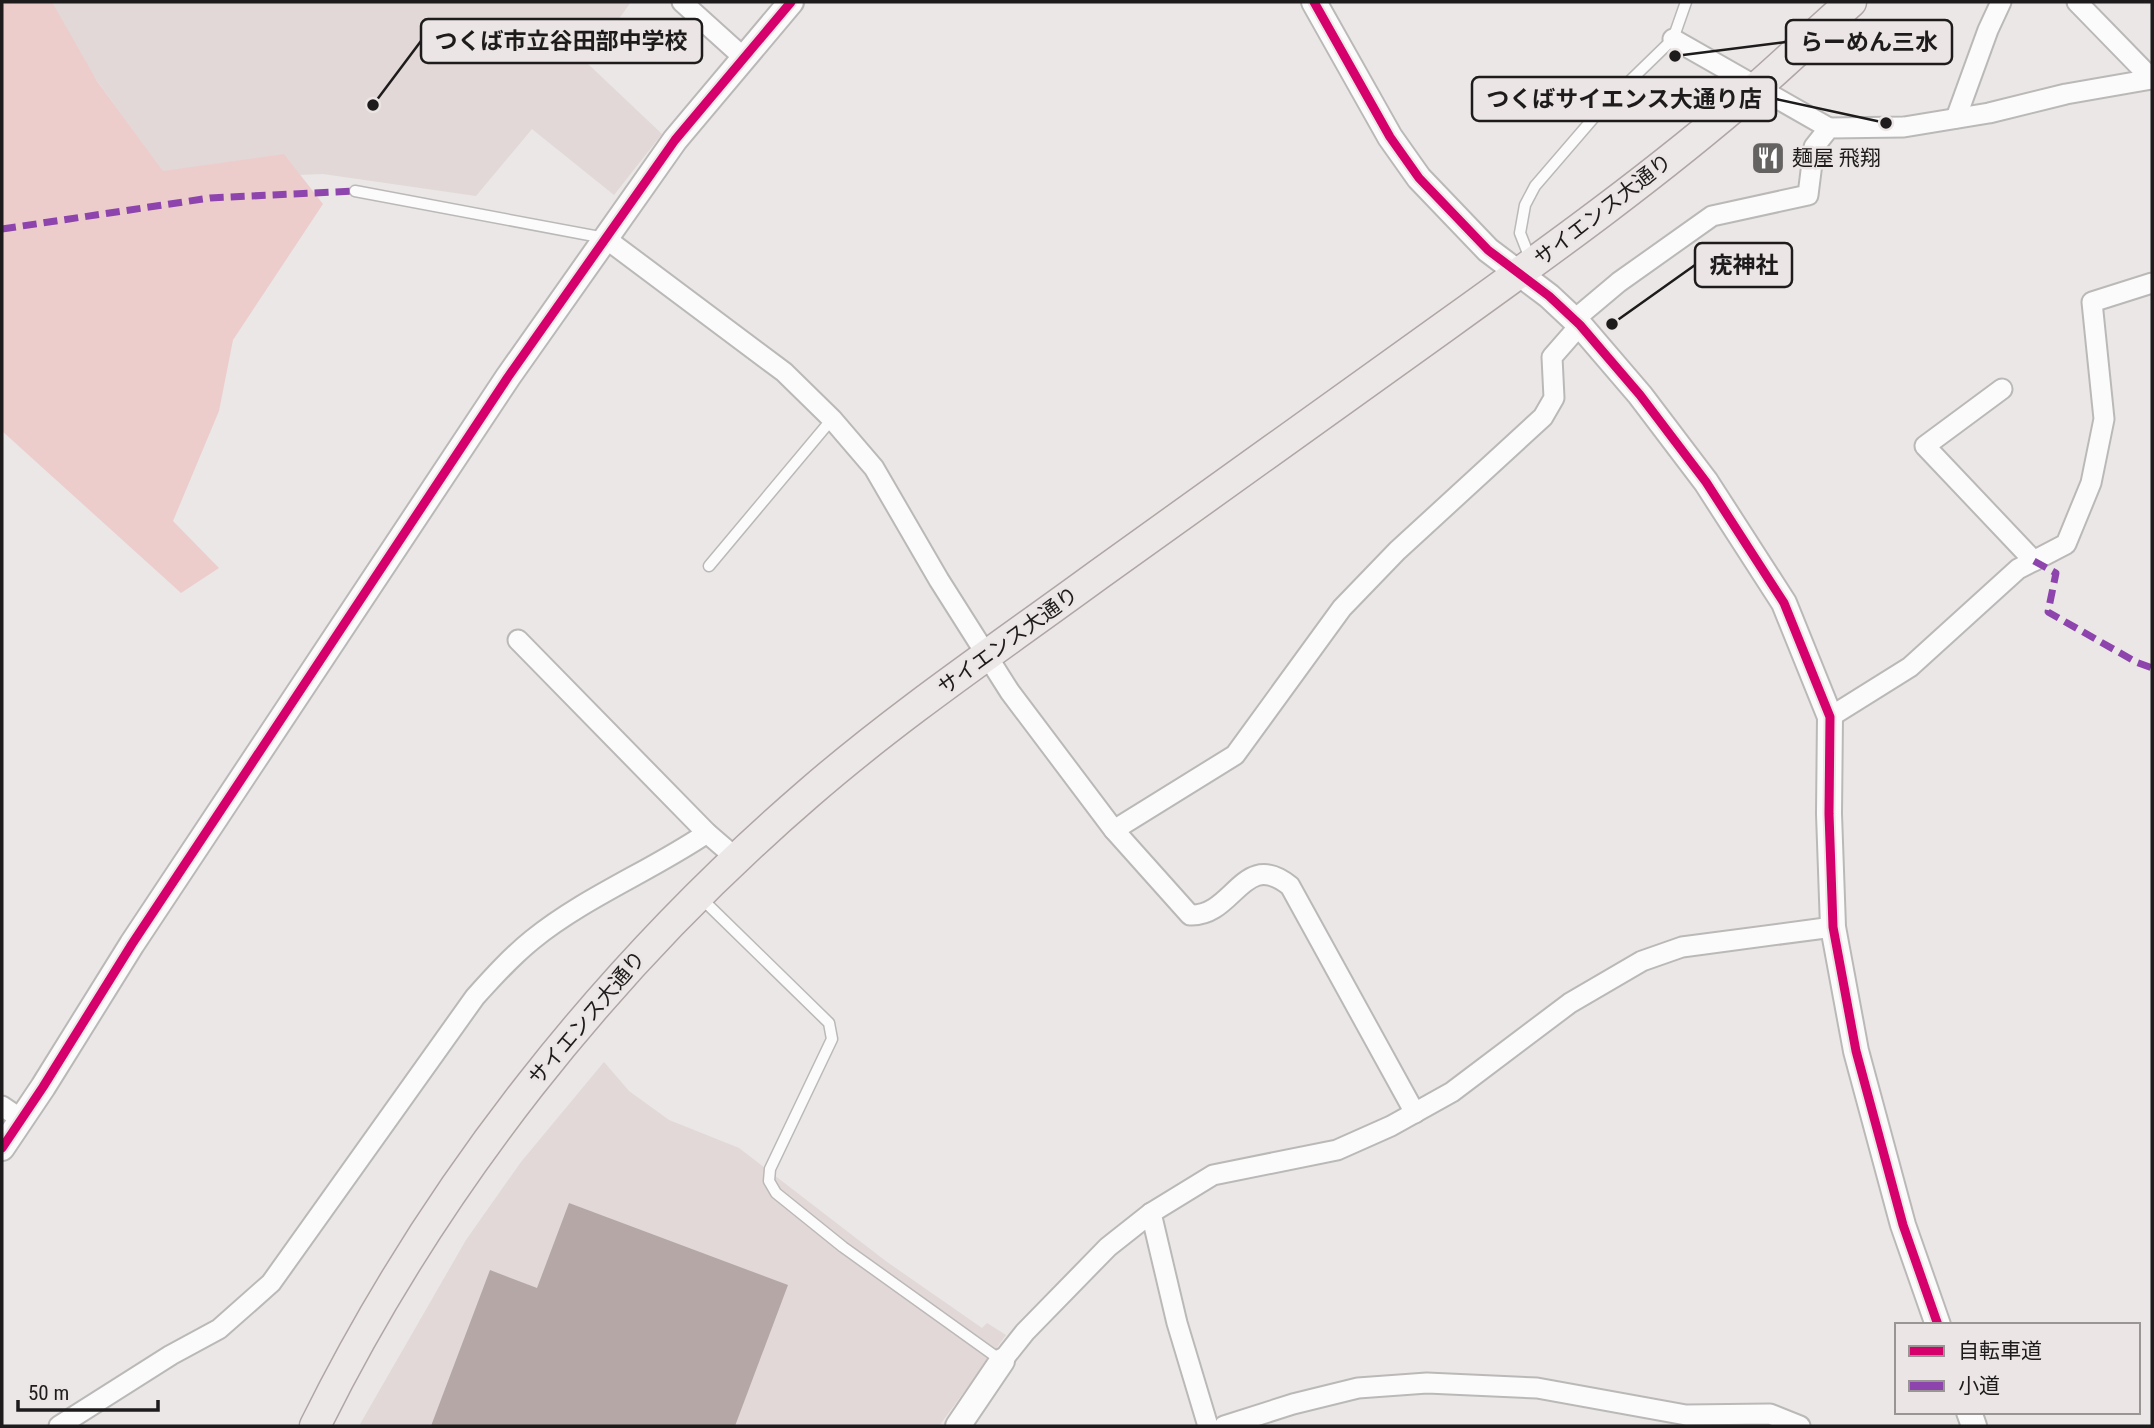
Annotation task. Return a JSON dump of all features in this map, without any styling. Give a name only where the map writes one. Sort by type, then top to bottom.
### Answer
[{"type":"main road","name":"サイエンス大通り","points":[[315,1426],[342,1372],[391,1287],[479,1153],[585,1018],[646,948],[736,858],[844,763],[987,656],[1525,269],[1756,88],[1851,2]]},
{"type":"street","points":[[682,2],[743,57]]},
{"type":"street","points":[[2,1148],[11,1112],[132,944],[508,377],[675,140],[791,2]]},
{"type":"street","points":[[1314,2],[1390,137],[1419,178],[1488,250],[1525,269],[1549,296],[1578,322],[1640,395],[1706,482],[1784,603],[1830,717],[1829,814],[1833,927],[1856,1051],[1903,1225],[1937,1323]]},
{"type":"street","points":[[1956,118],[2001,2]]},
{"type":"street","points":[[2077,2],[2152,78]]},
{"type":"street","points":[[1673,39],[1829,128],[1903,127],[2152,78]]},
{"type":"street","points":[[1114,830],[1235,755],[1342,608],[1397,551],[1543,417],[1554,398],[1552,356],[1578,322],[1619,282],[1712,216],[1808,195],[1814,147],[1829,128]]},
{"type":"street","points":[[605,238],[784,372],[832,419],[874,468],[1010,692],[1114,830],[1190,915],[1204,916],[1220,906],[1247,878],[1265,875],[1279,877],[1290,886],[1415,1113]]},
{"type":"street","points":[[1830,717],[1910,667],[2018,569],[2066,544],[2091,483],[2105,419],[2092,302],[2152,283]]},
{"type":"street","points":[[2002,389],[1925,446],[2034,561]]},
{"type":"street","points":[[519,640],[707,833],[736,858]]},
{"type":"street","points":[[59,1426],[171,1355],[219,1329],[271,1283],[475,997],[532,939],[707,833]]},
{"type":"street","points":[[958,1426],[1024,1332],[1108,1247],[1151,1213],[1213,1175],[1337,1150],[1391,1126],[1452,1092],[1570,1003],[1642,961],[1682,947],[1833,927]]},
{"type":"street","points":[[1151,1213],[1177,1323],[1208,1426]]},
{"type":"street","points":[[1224,1426],[1293,1404],[1358,1388],[1427,1382],[1538,1388],[1686,1415],[1770,1413],[1800,1426]]},
{"type":"lane","points":[[1525,269],[1520,233],[1525,205],[1535,186],[1603,107],[1673,39],[1686,2]]},
{"type":"lane","points":[[355,191],[605,238]]},
{"type":"lane","points":[[709,566],[832,419]]},
{"type":"lane","points":[[699,895],[829,1023],[832,1039],[770,1169],[769,1181],[776,1193],[844,1247],[1002,1361]]},
{"type":"shaded area","points":[[2,2],[52,2],[97,81],[163,171],[284,154],[323,204],[233,340],[219,411],[173,521],[219,568],[181,593],[2,431]]},
{"type":"shaded area","points":[[23,2],[631,2],[587,63],[662,134],[614,195],[532,129],[476,196],[323,174],[169,180],[69,42]]},
{"type":"shaded area","points":[[604,1062],[629,1091],[669,1120],[739,1148],[887,1262],[982,1328],[987,1323],[1006,1335],[939,1426],[359,1426],[466,1240],[521,1162]]},
{"type":"building","points":[[569,1203],[788,1285],[735,1426],[431,1426],[490,1270],[537,1288]]},
{"type":"marked path","points":[[2,229],[210,198],[355,191]]},
{"type":"marked path","points":[[2034,561],[2056,573],[2048,612],[2136,662],[2152,668]]},
{"type":"cycle path","points":[[2,1148],[132,944],[508,377],[675,140],[791,2]]},
{"type":"cycle path","points":[[1314,2],[1390,137],[1419,178],[1488,250],[1549,296],[1580,325],[1640,395],[1706,482],[1784,603],[1830,717],[1829,814],[1833,927],[1856,1051],[1903,1225],[1937,1323]]},
{"type":"place","name":"らーめん三水","points":[[1675,56]]},
{"type":"place","name":"つくば市立谷田部中学校","points":[[373,105]]},
{"type":"place","name":"つくばサイエンス大通り店","points":[[1886,123]]},
{"type":"place","name":"麺屋 飛翔","points":[[1768,158]]},
{"type":"place","name":"疣神社","points":[[1612,324]]}]
